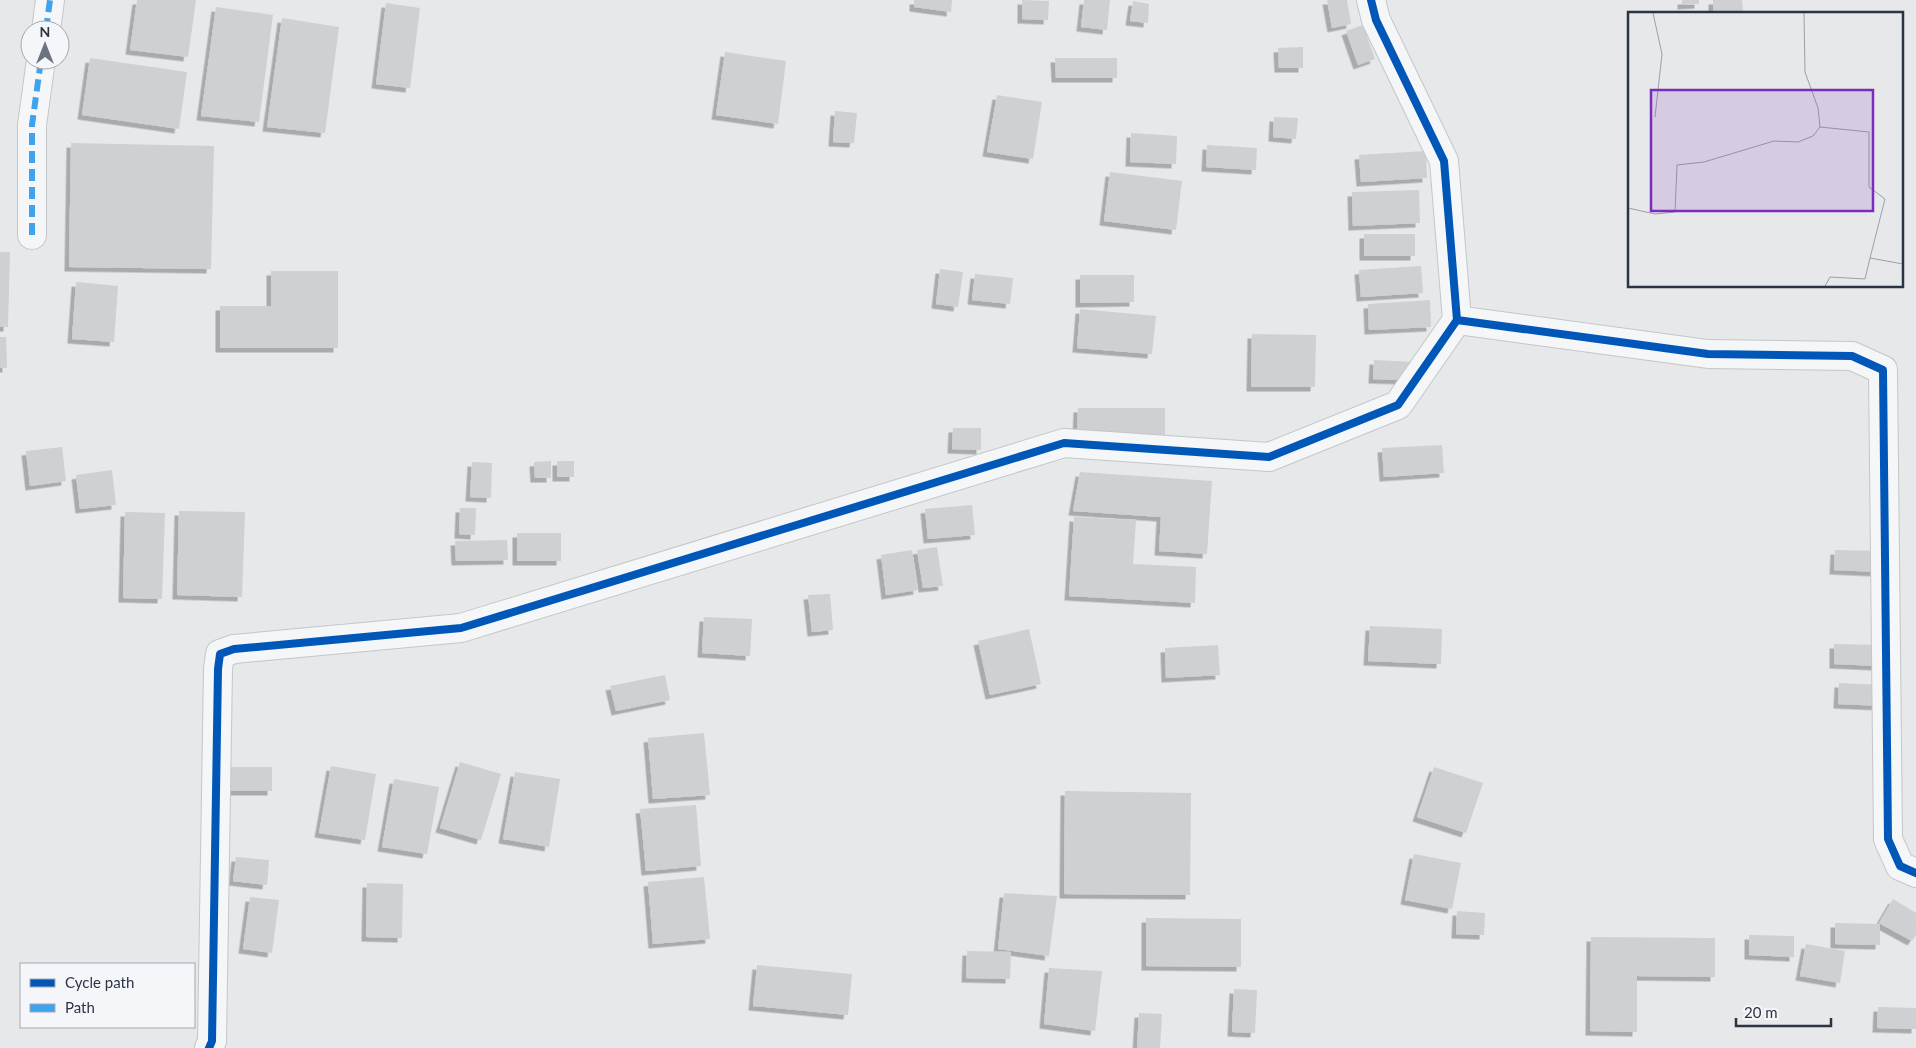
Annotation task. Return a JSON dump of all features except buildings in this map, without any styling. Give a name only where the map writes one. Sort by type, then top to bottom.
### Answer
[{"type":"street","points":[[47,20],[50,0]]},
{"type":"street","points":[[210,1048],[212,1041],[217,679],[220,654],[234,649],[461,628],[1064,444],[1269,457],[1398,405],[1457,320],[1444,161],[1376,20],[1371,0]]},
{"type":"street","points":[[32,235],[32,125],[40,70]]},
{"type":"street","points":[[1457,320],[1708,354],[1852,356],[1883,370],[1888,839],[1900,866],[1916,873]]},
{"type":"marked path","points":[[47,20],[50,0]]},
{"type":"marked path","points":[[32,235],[32,125],[40,70]]},
{"type":"cycle path","points":[[209,1048],[212,1041],[218,669],[220,654],[234,649],[461,628],[1064,443],[1269,457],[1398,405],[1457,320],[1444,161],[1376,20],[1371,0]]},
{"type":"cycle path","points":[[1457,320],[1708,354],[1852,356],[1883,370],[1888,839],[1900,866],[1916,873]]}]
